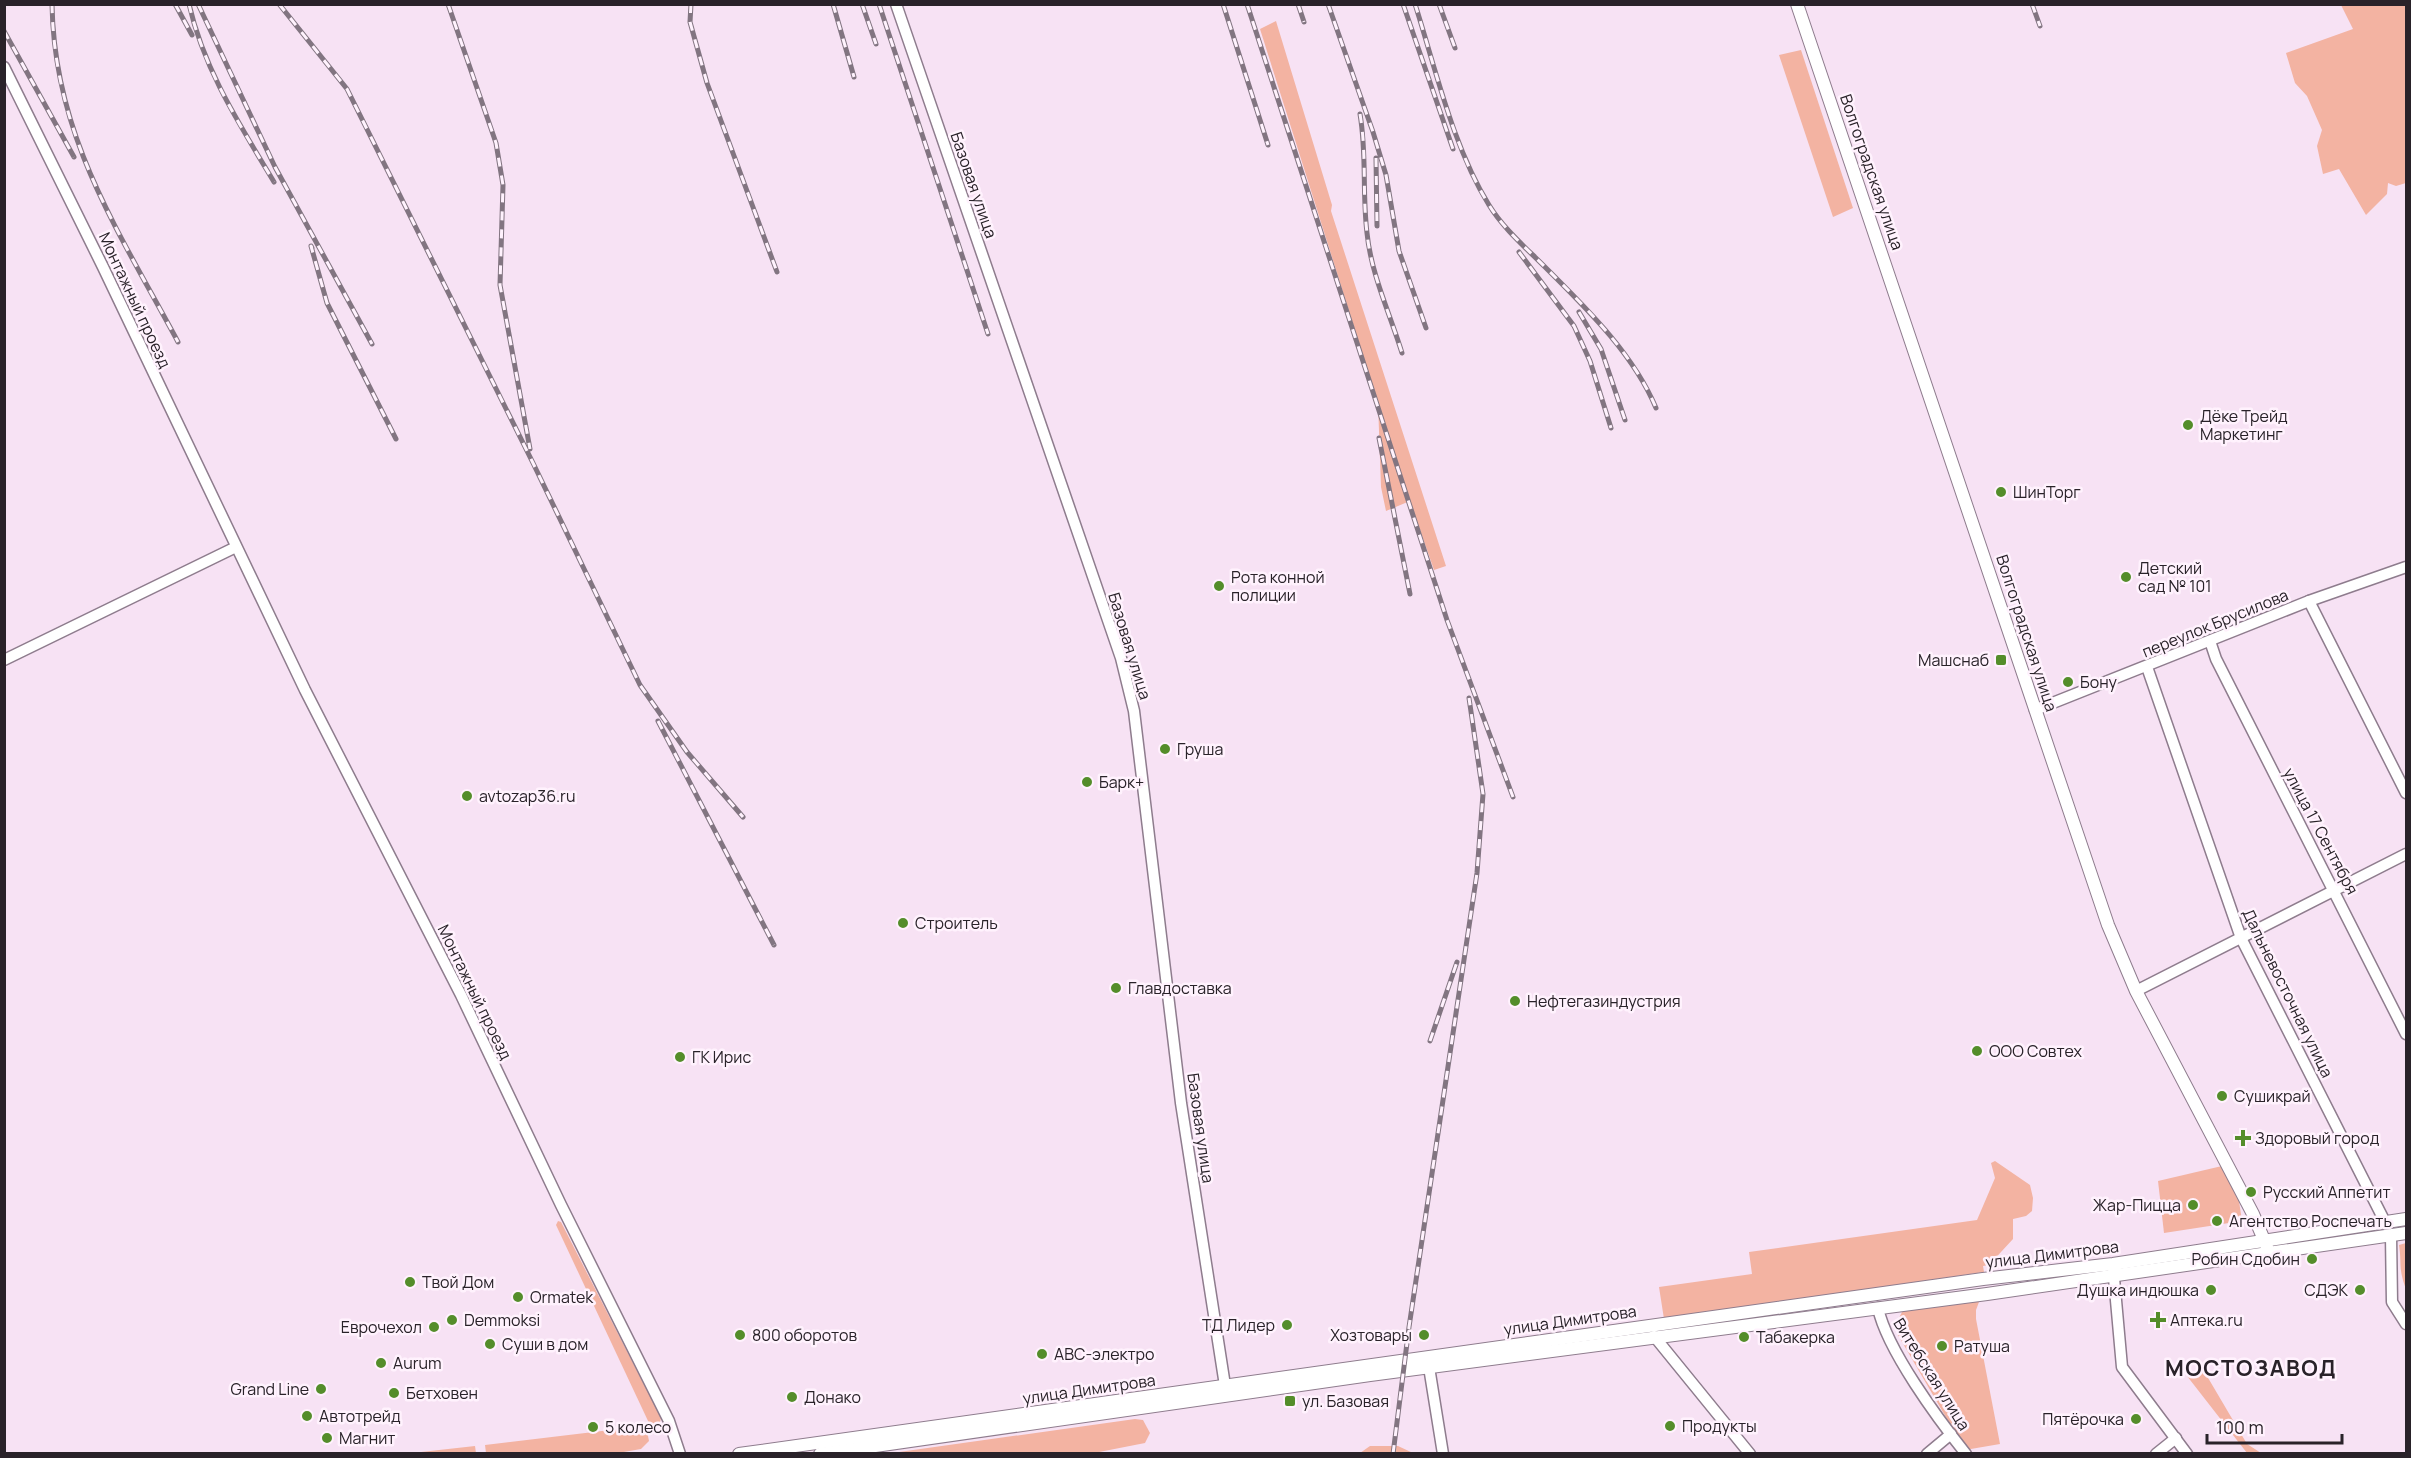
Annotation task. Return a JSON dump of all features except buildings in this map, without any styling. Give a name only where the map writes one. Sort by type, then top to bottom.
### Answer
[{"type":"main road","name":"Волгоградская улица","points":[[1797,4],[2108,925],[2136,991],[2267,1247]]},
{"type":"main road","name":"улица Димитрова","points":[[739,1454],[1226,1391],[1653,1331],[1878,1308],[2267,1247],[2406,1219]]},
{"type":"main road","name":"улица Димитрова","points":[[2267,1247],[2406,1233]]},
{"type":"main road","name":"улица Димитрова","points":[[820,1454],[1226,1391],[1429,1367],[1983,1279],[2114,1270]]},
{"type":"street","name":"Базовая улица","points":[[896,4],[1121,658],[1134,711],[1181,1103],[1226,1391]]},
{"type":"street","name":"Монтажный проезд","points":[[4,67],[103,267],[309,699],[461,995],[561,1206],[645,1371],[669,1421],[680,1454]]},
{"type":"street","points":[[4,660],[236,547]]},
{"type":"street","name":"переулок Брусилова","points":[[2035,710],[2309,602],[2406,567]]},
{"type":"street","points":[[2309,602],[2406,794]]},
{"type":"street","name":"улица 17 Сентября","points":[[2210,641],[2227,680],[2327,879],[2336,891],[2406,1034]]},
{"type":"street","name":"Дальневосточная улица","points":[[2147,667],[2241,938],[2385,1222]]},
{"type":"street","points":[[2136,991],[2406,854]]},
{"type":"street","points":[[2391,1236],[2392,1302],[2406,1324]]},
{"type":"street","points":[[2114,1270],[2122,1367],[2187,1454]]},
{"type":"street","name":"Витебская улица","points":[[1878,1308],[1882,1328],[1966,1454]]},
{"type":"street","points":[[1653,1331],[1750,1454]]},
{"type":"street","points":[[1429,1367],[1443,1454]]},
{"type":"street","points":[[1927,1454],[1951,1434]]},
{"type":"street","points":[[2156,1454],[2176,1438]]},
{"type":"shaded area","points":[[2341,5],[2406,5],[2406,183],[2396,186],[2388,183],[2387,194],[2366,215],[2339,169],[2323,174],[2317,146],[2322,130],[2307,96],[2295,83],[2286,53],[2353,29]]},
{"type":"shaded area","points":[[1276,21],[1332,205],[1331,211],[1446,566],[1434,570],[1410,501],[1386,511],[1381,487],[1378,403],[1260,29]]},
{"type":"shaded area","points":[[1801,50],[1853,208],[1833,217],[1779,55]]},
{"type":"shaded area","points":[[1995,1161],[2030,1185],[2033,1198],[2032,1211],[2026,1216],[2013,1219],[2013,1239],[1989,1265],[1983,1266],[1984,1272],[1664,1319],[1659,1287],[1752,1274],[1749,1252],[1977,1220],[1995,1178],[1991,1163]]},
{"type":"shaded area","points":[[2222,1166],[2239,1201],[2242,1221],[2164,1233],[2158,1181]]},
{"type":"shaded area","points":[[558,1221],[561,1222],[661,1418],[656,1424],[649,1423],[556,1225]]},
{"type":"shaded area","points":[[2406,1243],[2406,1289],[2401,1271],[2399,1245]]},
{"type":"shaded area","points":[[1975,1296],[1979,1302],[1976,1319],[2000,1444],[1965,1450],[1898,1335],[1898,1320],[1904,1308]]},
{"type":"shaded area","points":[[2204,1371],[2247,1444],[2261,1453],[2247,1453],[2187,1376]]},
{"type":"shaded area","points":[[1135,1419],[1143,1420],[1150,1433],[1145,1443],[1089,1454],[892,1453]]},
{"type":"shaded area","points":[[627,1428],[628,1433],[647,1431],[649,1441],[641,1449],[618,1453],[486,1453],[485,1445]]},
{"type":"shaded area","points":[[475,1446],[476,1453],[412,1453]]},
{"type":"shaded area","points":[[1370,1446],[1398,1446],[1413,1453],[1360,1453]]},
{"type":"railway","points":[[52,4],[56,52],[64,97],[77,139],[112,221],[178,342]]},
{"type":"railway","points":[[175,4],[192,35]]},
{"type":"railway","points":[[189,4],[204,52],[224,96],[274,182]]},
{"type":"railway","points":[[198,4],[275,167],[372,344]]},
{"type":"railway","points":[[279,4],[347,89],[533,463],[640,685],[687,752],[743,817]]},
{"type":"railway","points":[[448,4],[496,143],[503,185],[500,285],[530,449]]},
{"type":"railway","points":[[691,4],[690,22],[707,83],[777,272]]},
{"type":"railway","points":[[833,4],[854,77]]},
{"type":"railway","points":[[862,4],[876,44]]},
{"type":"railway","points":[[879,4],[988,334]]},
{"type":"railway","points":[[1223,4],[1268,145]]},
{"type":"railway","points":[[1247,4],[1447,620],[1513,797]]},
{"type":"railway","points":[[1298,4],[1304,22]]},
{"type":"railway","points":[[1328,4],[1373,132],[1386,175],[1399,251],[1426,328]]},
{"type":"railway","points":[[1403,4],[1453,149]]},
{"type":"railway","points":[[1415,4],[1455,133],[1476,182],[1489,205],[1508,229],[1576,298],[1622,350],[1656,408]]},
{"type":"railway","points":[[1439,4],[1455,48]]},
{"type":"railway","points":[[2032,4],[2040,26]]},
{"type":"railway","points":[[4,31],[74,157]]},
{"type":"railway","points":[[1360,114],[1369,248],[1402,353]]},
{"type":"railway","points":[[1376,158],[1377,226]]},
{"type":"railway","points":[[312,248],[311,246],[327,303],[396,439]]},
{"type":"railway","points":[[1519,252],[1574,326],[1590,361],[1611,428]]},
{"type":"railway","points":[[1579,312],[1601,349],[1625,420]]},
{"type":"railway","points":[[1379,438],[1410,594]]},
{"type":"railway","points":[[1393,1454],[1409,1327],[1477,873],[1483,794],[1469,698]]},
{"type":"railway","points":[[658,721],[774,945]]},
{"type":"railway","points":[[1430,1041],[1457,962]]},
{"type":"place","name":"Дёке Трейд Маркетинг","points":[[2188,425]]},
{"type":"place","name":"ШинТорг","points":[[2001,492]]},
{"type":"place","name":"Детский сад № 101","points":[[2126,577]]},
{"type":"place","name":"Рота конной полиции","points":[[1219,586]]},
{"type":"place","name":"Машснаб","points":[[2001,660]]},
{"type":"place","name":"Бону","points":[[2068,682]]},
{"type":"place","name":"Груша","points":[[1165,749]]},
{"type":"place","name":"Барк+","points":[[1087,782]]},
{"type":"place","name":"avtozap36.ru","points":[[467,796]]},
{"type":"place","name":"Строитель","points":[[903,923]]},
{"type":"place","name":"Главдоставка","points":[[1116,988]]},
{"type":"place","name":"Нефтегазиндустрия","points":[[1515,1001]]},
{"type":"place","name":"ООО Совтех","points":[[1977,1051]]},
{"type":"place","name":"ГК Ирис","points":[[680,1057]]},
{"type":"place","name":"Сушикрай","points":[[2222,1096]]},
{"type":"place","name":"Здоровый город","points":[[2243,1138]]},
{"type":"place","name":"Русский Аппетит","points":[[2251,1192]]},
{"type":"place","name":"Жар-Пицца","points":[[2193,1205]]},
{"type":"place","name":"Агентство Роспечать","points":[[2217,1221]]},
{"type":"place","name":"Робин Сдобин","points":[[2312,1259]]},
{"type":"place","name":"Твой Дом","points":[[410,1282]]},
{"type":"place","name":"Душка индюшка","points":[[2211,1290]]},
{"type":"place","name":"СДЭК","points":[[2360,1290]]},
{"type":"place","name":"Ormatek","points":[[518,1297]]},
{"type":"place","name":"Demmoksi","points":[[452,1320]]},
{"type":"place","name":"Аптека.ru","points":[[2158,1320]]},
{"type":"place","name":"ТД Лидер","points":[[1287,1325]]},
{"type":"place","name":"Еврочехол","points":[[434,1327]]},
{"type":"place","name":"800 оборотов","points":[[740,1335]]},
{"type":"place","name":"Хозтовары","points":[[1424,1335]]},
{"type":"place","name":"Табакерка","points":[[1744,1337]]},
{"type":"place","name":"Суши в дом","points":[[490,1344]]},
{"type":"place","name":"Ратуша","points":[[1942,1346]]},
{"type":"place","name":"АВС-электро","points":[[1042,1354]]},
{"type":"place","name":"Aurum","points":[[381,1363]]},
{"type":"place","name":"Grand Line","points":[[321,1389]]},
{"type":"place","name":"Бетховен","points":[[394,1393]]},
{"type":"place","name":"Донако","points":[[792,1397]]},
{"type":"place","name":"ул. Базовая","points":[[1290,1401]]},
{"type":"place","name":"Автотрейд","points":[[307,1416]]},
{"type":"place","name":"Пятёрочка","points":[[2136,1419]]},
{"type":"place","name":"Продукты","points":[[1670,1426]]},
{"type":"place","name":"5 колесо","points":[[593,1427]]},
{"type":"place","name":"Магнит","points":[[327,1438]]},
{"type":"district","name":"МОСТОЗАВОД","points":[[2251,1368]]}]
